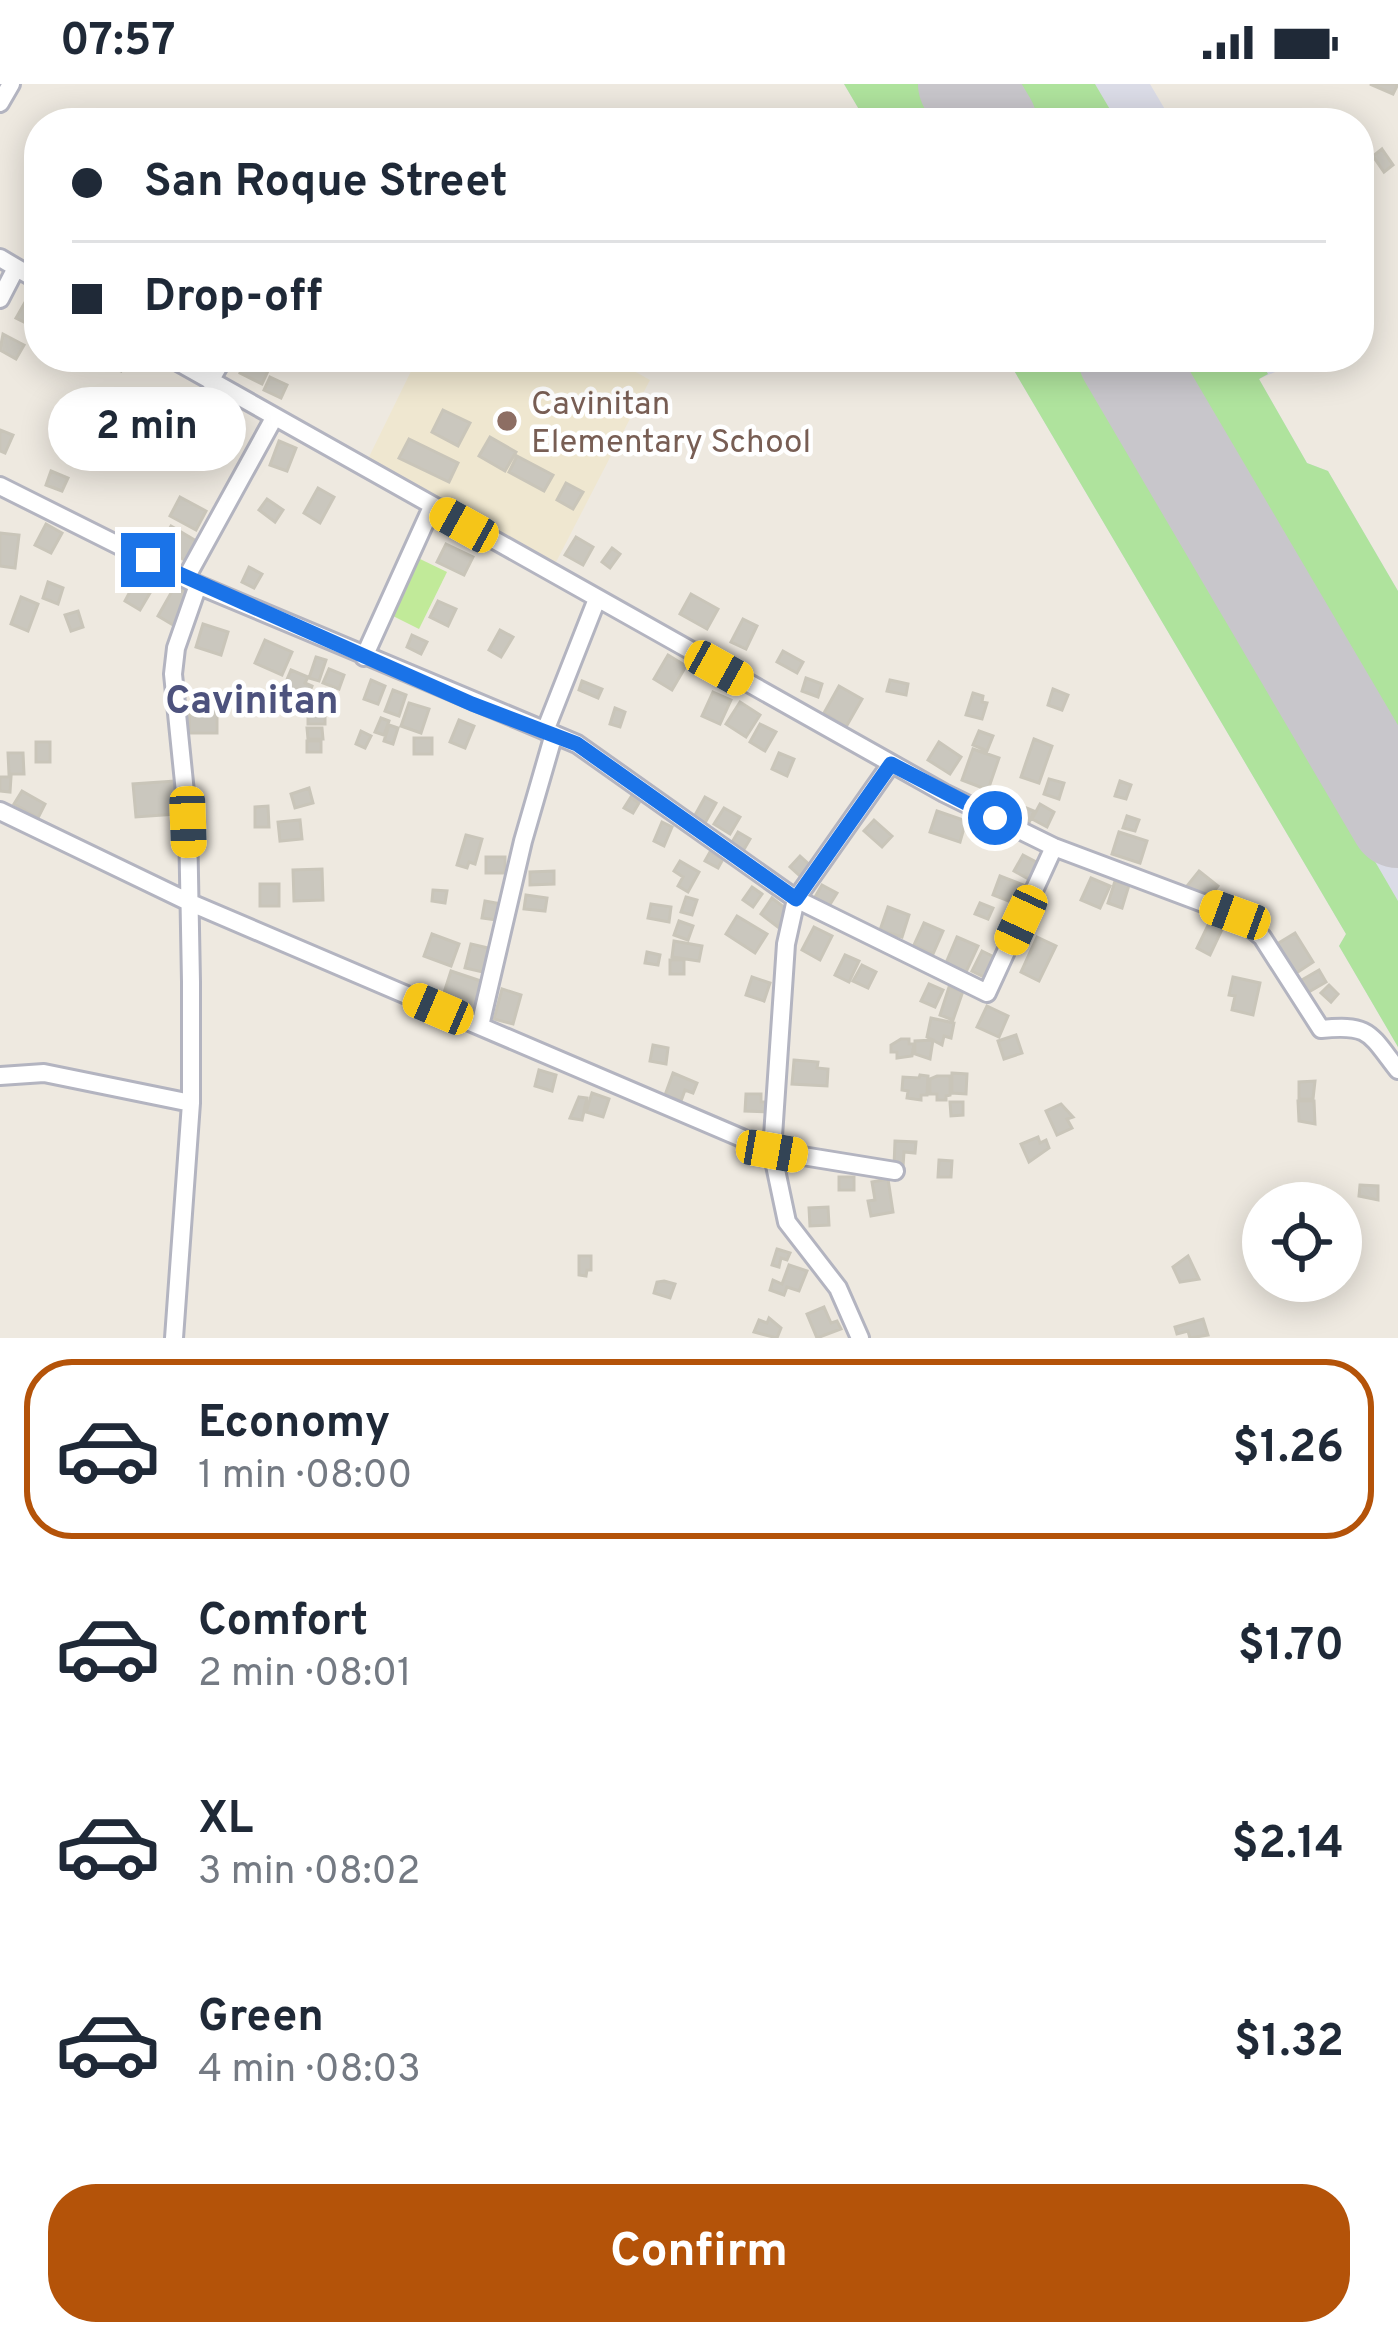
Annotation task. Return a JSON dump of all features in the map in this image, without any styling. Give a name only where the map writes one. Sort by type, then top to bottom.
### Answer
[{"type":"street","points":[[0,103],[11,84]]},
{"type":"street","points":[[0,299],[8,263]]},
{"type":"street","points":[[195,372],[891,764],[1054,848],[1235,915],[1262,937],[1321,1029],[1352,1026],[1368,1030],[1398,1070]]},
{"type":"street","points":[[210,381],[215,372]]},
{"type":"street","points":[[174,1338],[191,1103],[191,903],[173,674],[192,582],[274,418]]},
{"type":"street","points":[[0,487],[192,582],[593,753],[796,899],[987,993],[1054,848]]},
{"type":"street","points":[[364,657],[432,507]]},
{"type":"street","points":[[480,1027],[550,732],[597,599]]},
{"type":"street","points":[[860,1338],[838,1288],[787,1222],[772,1151],[786,944],[796,899],[891,764]]},
{"type":"street","points":[[0,811],[191,903],[772,1151],[895,1171]]},
{"type":"street","points":[[0,1076],[44,1073],[191,1103]]},
{"type":"shaded area","points":[[844,84],[1150,84],[1164,108],[858,108]]},
{"type":"shaded area","name":"Cavinitan Elementary School","points":[[411,372],[636,372],[650,380],[553,568],[366,463]]},
{"type":"shaded area","points":[[1015,372],[1275,372],[1259,379],[1307,463],[1328,471],[1398,591],[1398,1047],[1339,946],[1346,934]]},
{"type":"green space","points":[[844,84],[923,84],[937,108],[858,108]]},
{"type":"green space","points":[[1007,84],[1095,84],[1109,108],[1021,108]]},
{"type":"green space","points":[[1015,372],[1091,372],[1398,901],[1398,1047],[1339,946],[1346,934]]},
{"type":"green space","points":[[1178,372],[1267,372],[1259,379],[1307,463],[1328,471],[1398,591],[1398,742]]},
{"type":"green space","points":[[418,558],[447,572],[419,629],[391,615]]},
{"type":"building","points":[[1370,84],[1398,84],[1393,94]]},
{"type":"building","points":[[1382,149],[1393,165],[1384,172],[1374,155]]},
{"type":"building","points":[[3,334],[24,345],[16,359],[0,350]]},
{"type":"building","points":[[240,372],[268,372],[262,384]]},
{"type":"building","points":[[270,377],[287,385],[281,398],[264,390]]},
{"type":"building","points":[[443,410],[470,423],[458,446],[432,432]]},
{"type":"building","points":[[0,430],[13,435],[5,453],[0,451]]},
{"type":"building","points":[[490,437],[516,452],[505,471],[479,456]]},
{"type":"building","points":[[409,439],[458,463],[449,482],[399,458]]},
{"type":"building","points":[[279,441],[296,448],[287,471],[270,465]]},
{"type":"building","points":[[517,456],[553,475],[544,491],[509,472]]},
{"type":"building","points":[[51,471],[68,478],[62,491],[46,485]]},
{"type":"building","points":[[566,483],[583,492],[573,509],[557,500]]},
{"type":"building","points":[[318,488],[334,497],[320,523],[304,513]]},
{"type":"building","points":[[180,497],[206,511],[196,530],[170,516]]},
{"type":"building","points":[[267,499],[283,510],[275,522],[259,510]]},
{"type":"building","points":[[46,524],[62,533],[51,553],[35,545]]},
{"type":"building","points":[[171,526],[198,542],[186,561],[160,545]]},
{"type":"building","points":[[0,533],[19,535],[15,568],[0,566]]},
{"type":"building","points":[[576,537],[593,547],[583,565],[565,555]]},
{"type":"building","points":[[446,544],[473,557],[464,575],[437,562]]},
{"type":"building","points":[[612,548],[620,554],[610,568],[602,562]]},
{"type":"building","points":[[249,567],[262,574],[254,588],[242,582]]},
{"type":"building","points":[[48,582],[63,588],[58,604],[43,598]]},
{"type":"building","points":[[134,584],[150,593],[140,610],[125,601]]},
{"type":"building","points":[[175,586],[190,594],[173,625],[158,616]]},
{"type":"building","points":[[691,594],[718,609],[707,629],[680,614]]},
{"type":"building","points":[[21,597],[38,604],[28,631],[11,624]]},
{"type":"building","points":[[438,601],[456,609],[448,626],[430,617]]},
{"type":"building","points":[[78,611],[83,627],[71,631],[65,615]]},
{"type":"building","points":[[743,619],[757,626],[746,649],[731,642]]},
{"type":"building","points":[[203,624],[228,632],[221,655],[196,647]]},
{"type":"building","points":[[500,630],[513,637],[501,657],[489,650]]},
{"type":"building","points":[[412,635],[427,642],[421,654],[407,647]]},
{"type":"building","points":[[265,640],[292,652],[282,675],[255,663]]},
{"type":"building","points":[[783,651],[803,662],[797,673],[777,662]]},
{"type":"building","points":[[668,655],[686,666],[672,690],[654,679]]},
{"type":"building","points":[[316,657],[326,660],[319,681],[309,678]]},
{"type":"building","points":[[329,669],[344,675],[339,689],[323,683]]},
{"type":"building","points":[[291,670],[308,677],[305,683],[312,686],[307,699],[283,689]]},
{"type":"building","points":[[806,678],[822,684],[818,697],[802,691]]},
{"type":"building","points":[[371,680],[385,686],[378,704],[364,699]]},
{"type":"building","points":[[890,680],[908,684],[906,695],[887,691]]},
{"type":"building","points":[[582,681],[602,689],[598,698],[579,690]]},
{"type":"building","points":[[839,686],[862,699],[846,727],[824,713]]},
{"type":"building","points":[[1053,689],[1068,695],[1062,710],[1048,705]]},
{"type":"building","points":[[393,690],[406,695],[399,716],[385,711]]},
{"type":"building","points":[[713,692],[731,700],[720,724],[702,716]]},
{"type":"building","points":[[973,693],[987,703],[982,719],[966,715]]},
{"type":"building","points":[[740,702],[760,715],[746,737],[726,724]]},
{"type":"building","points":[[190,703],[217,703],[217,733],[189,733]]},
{"type":"building","points":[[409,703],[429,709],[421,733],[401,726]]},
{"type":"building","points":[[308,706],[325,706],[325,724],[308,724]]},
{"type":"building","points":[[615,708],[625,712],[620,727],[610,724]]},
{"type":"building","points":[[381,718],[389,721],[384,735],[375,732]]},
{"type":"building","points":[[459,720],[474,726],[465,748],[450,742]]},
{"type":"building","points":[[760,724],[776,732],[765,751],[750,742]]},
{"type":"building","points":[[389,725],[398,728],[393,744],[384,741]]},
{"type":"building","points":[[307,728],[322,728],[323,739],[308,739]]},
{"type":"building","points":[[361,731],[371,736],[365,748],[356,744]]},
{"type":"building","points":[[979,731],[993,736],[987,751],[973,745]]},
{"type":"building","points":[[414,738],[432,738],[432,754],[414,754]]},
{"type":"building","points":[[1034,739],[1052,746],[1039,783],[1021,777]]},
{"type":"building","points":[[307,741],[321,741],[321,752],[307,752]]},
{"type":"building","points":[[36,742],[50,742],[50,762],[36,762]]},
{"type":"building","points":[[939,742],[961,757],[950,774],[928,760]]},
{"type":"building","points":[[973,749],[999,758],[988,790],[962,780]]},
{"type":"building","points":[[8,753],[23,753],[24,774],[9,774]]},
{"type":"building","points":[[779,753],[794,759],[787,776],[772,769]]},
{"type":"building","points":[[0,777],[11,777],[10,792],[0,791]]},
{"type":"building","points":[[1049,779],[1064,783],[1059,799],[1044,794]]},
{"type":"building","points":[[174,781],[176,814],[136,817],[133,784]]},
{"type":"building","points":[[1120,781],[1131,785],[1126,799],[1115,796]]},
{"type":"building","points":[[309,788],[313,803],[295,808],[291,794]]},
{"type":"building","points":[[22,791],[45,804],[38,818],[14,804]]},
{"type":"building","points":[[631,797],[639,803],[633,813],[624,808]]},
{"type":"building","points":[[705,797],[716,803],[705,823],[694,817]]},
{"type":"building","points":[[1040,804],[1054,812],[1047,827],[1032,819]]},
{"type":"building","points":[[1019,805],[1034,811],[1028,825],[1013,818]]},
{"type":"building","points":[[268,806],[269,827],[255,827],[255,807]]},
{"type":"building","points":[[724,808],[740,817],[730,834],[714,824]]},
{"type":"building","points":[[937,811],[966,821],[960,842],[930,832]]},
{"type":"building","points":[[1127,816],[1139,820],[1135,831],[1123,828]]},
{"type":"building","points":[[300,820],[302,839],[280,841],[278,822]]},
{"type":"building","points":[[874,820],[892,836],[882,847],[864,831]]},
{"type":"building","points":[[662,822],[672,827],[664,846],[654,841]]},
{"type":"building","points":[[738,832],[750,839],[743,851],[731,844]]},
{"type":"building","points":[[1119,832],[1147,841],[1140,863],[1112,854]]},
{"type":"building","points":[[466,835],[482,839],[475,864],[469,862],[467,868],[457,865]]},
{"type":"building","points":[[710,852],[723,859],[718,868],[705,861]]},
{"type":"building","points":[[1023,855],[1038,863],[1030,880],[1014,871]]},
{"type":"building","points":[[800,856],[811,866],[801,877],[790,867]]},
{"type":"building","points":[[486,857],[505,857],[505,873],[486,873]]},
{"type":"building","points":[[680,861],[699,872],[688,892],[678,886],[683,877],[674,871]]},
{"type":"building","points":[[322,869],[323,900],[294,901],[293,870]]},
{"type":"building","points":[[554,871],[554,884],[530,885],[530,872]]},
{"type":"building","points":[[1199,871],[1218,886],[1206,902],[1187,886]]},
{"type":"building","points":[[1000,876],[1026,886],[1019,905],[993,895]]},
{"type":"building","points":[[1091,878],[1110,886],[1100,908],[1081,900]]},
{"type":"building","points":[[1115,881],[1129,885],[1122,908],[1108,903]]},
{"type":"building","points":[[260,884],[279,884],[279,906],[260,906]]},
{"type":"building","points":[[822,885],[837,893],[829,906],[815,897]]},
{"type":"building","points":[[752,887],[762,894],[753,907],[743,900]]},
{"type":"building","points":[[433,890],[447,891],[445,903],[432,901]]},
{"type":"building","points":[[526,895],[547,898],[545,911],[524,909]]},
{"type":"building","points":[[686,897],[697,900],[692,915],[681,912]]},
{"type":"building","points":[[772,898],[789,911],[778,927],[761,914]]},
{"type":"building","points":[[485,901],[501,904],[497,920],[482,918]]},
{"type":"building","points":[[980,903],[993,908],[988,919],[975,914]]},
{"type":"building","points":[[651,904],[671,907],[669,922],[648,918]]},
{"type":"building","points":[[888,907],[909,915],[902,937],[880,930]]},
{"type":"building","points":[[737,916],[767,934],[755,953],[726,934]]},
{"type":"building","points":[[1212,917],[1225,923],[1210,955],[1197,948]]},
{"type":"building","points":[[679,921],[693,926],[688,940],[674,935]]},
{"type":"building","points":[[924,923],[943,931],[933,954],[914,945]]},
{"type":"building","points":[[814,927],[832,936],[820,960],[802,950]]},
{"type":"building","points":[[1295,933],[1313,962],[1295,974],[1277,944]]},
{"type":"building","points":[[432,934],[459,944],[451,966],[424,956]]},
{"type":"building","points":[[957,937],[978,946],[966,972],[946,963]]},
{"type":"building","points":[[1037,937],[1056,946],[1039,981],[1021,972]]},
{"type":"building","points":[[674,941],[702,946],[699,961],[672,957]]},
{"type":"building","points":[[471,944],[493,949],[487,973],[465,968]]},
{"type":"building","points":[[982,951],[996,958],[986,978],[972,971]]},
{"type":"building","points":[[647,952],[660,955],[658,965],[645,963]]},
{"type":"building","points":[[845,955],[859,961],[849,982],[835,975]]},
{"type":"building","points":[[670,960],[684,960],[684,974],[670,974]]},
{"type":"building","points":[[862,965],[876,972],[868,988],[853,981]]},
{"type":"building","points":[[1319,970],[1326,982],[1307,993],[1300,981]]},
{"type":"building","points":[[451,971],[484,982],[475,1013],[441,1002]]},
{"type":"building","points":[[752,977],[770,983],[764,1001],[746,995]]},
{"type":"building","points":[[1233,977],[1260,983],[1253,1015],[1232,1010]]},
{"type":"building","points":[[929,984],[943,990],[935,1007],[921,1001]]},
{"type":"building","points":[[1329,985],[1338,994],[1331,1002],[1321,993]]},
{"type":"building","points":[[949,987],[963,991],[953,1020],[940,1015]]},
{"type":"building","points":[[502,989],[521,995],[513,1024],[494,1019]]},
{"type":"building","points":[[987,1006],[1008,1016],[999,1037],[977,1027]]},
{"type":"building","points":[[931,1018],[954,1023],[951,1038],[944,1036],[942,1045],[927,1037]]},
{"type":"building","points":[[1016,1035],[1022,1053],[1004,1059],[998,1041]]},
{"type":"building","points":[[901,1039],[914,1044],[912,1056],[897,1058],[897,1052],[891,1052],[891,1045]]},
{"type":"building","points":[[933,1040],[930,1059],[915,1054],[915,1041]]},
{"type":"building","points":[[653,1045],[668,1048],[666,1064],[650,1061]]},
{"type":"building","points":[[794,1060],[818,1062],[817,1068],[828,1069],[827,1086],[792,1084]]},
{"type":"building","points":[[539,1070],[556,1075],[552,1091],[535,1086]]},
{"type":"building","points":[[673,1073],[697,1083],[693,1093],[685,1090],[681,1101],[665,1095]]},
{"type":"building","points":[[952,1073],[967,1074],[966,1094],[952,1093]]},
{"type":"building","points":[[928,1076],[927,1095],[921,1095],[921,1100],[907,1098],[903,1077]]},
{"type":"building","points":[[950,1076],[946,1100],[930,1094],[930,1079]]},
{"type":"building","points":[[1315,1081],[1313,1099],[1299,1099],[1299,1082]]},
{"type":"building","points":[[592,1093],[609,1099],[603,1117],[586,1112]]},
{"type":"building","points":[[746,1094],[761,1094],[761,1102],[769,1102],[769,1112],[745,1111]]},
{"type":"building","points":[[579,1097],[587,1098],[582,1120],[570,1118]]},
{"type":"building","points":[[1298,1101],[1314,1101],[1315,1124],[1299,1121]]},
{"type":"building","points":[[950,1102],[963,1102],[963,1115],[951,1116]]},
{"type":"building","points":[[1061,1104],[1073,1117],[1067,1119],[1072,1128],[1057,1135],[1046,1111]]},
{"type":"building","points":[[1038,1137],[1049,1148],[1029,1162],[1021,1144]]},
{"type":"building","points":[[895,1141],[916,1142],[915,1153],[904,1152],[903,1167],[894,1166]]},
{"type":"building","points":[[939,1160],[952,1161],[951,1177],[938,1177]]},
{"type":"building","points":[[839,1177],[854,1177],[854,1190],[839,1190]]},
{"type":"building","points":[[888,1179],[893,1212],[871,1216],[872,1182]]},
{"type":"building","points":[[1362,1185],[1378,1186],[1378,1200],[1362,1197]]},
{"type":"building","points":[[828,1207],[829,1225],[810,1226],[809,1208]]},
{"type":"building","points":[[777,1249],[790,1253],[787,1260],[781,1258],[779,1267],[772,1265]]},
{"type":"building","points":[[579,1256],[591,1256],[586,1276],[579,1275]]},
{"type":"building","points":[[1188,1256],[1199,1279],[1180,1282],[1173,1267]]},
{"type":"building","points":[[789,1265],[807,1271],[799,1291],[787,1287],[784,1295],[770,1290],[773,1280],[782,1284]]},
{"type":"building","points":[[657,1282],[675,1284],[670,1298],[654,1293]]},
{"type":"building","points":[[824,1307],[831,1323],[837,1321],[841,1329],[817,1338],[807,1314]]},
{"type":"building","points":[[769,1318],[781,1328],[777,1338],[754,1332],[759,1320],[767,1323]]},
{"type":"building","points":[[1203,1319],[1208,1335],[1177,1334],[1175,1327]]},
{"type":"runway","points":[[966,84],[980,108]]},
{"type":"runway","points":[[1135,372],[1398,820]]},
{"type":"place","name":"Cavinitan Elementary School","points":[[507,421]]},
{"type":"district","name":"Cavinitan","points":[[252,699]]},
{"type":"route","points":[[148,560],[472,704],[577,744],[796,899],[891,764],[995,818]]}]
